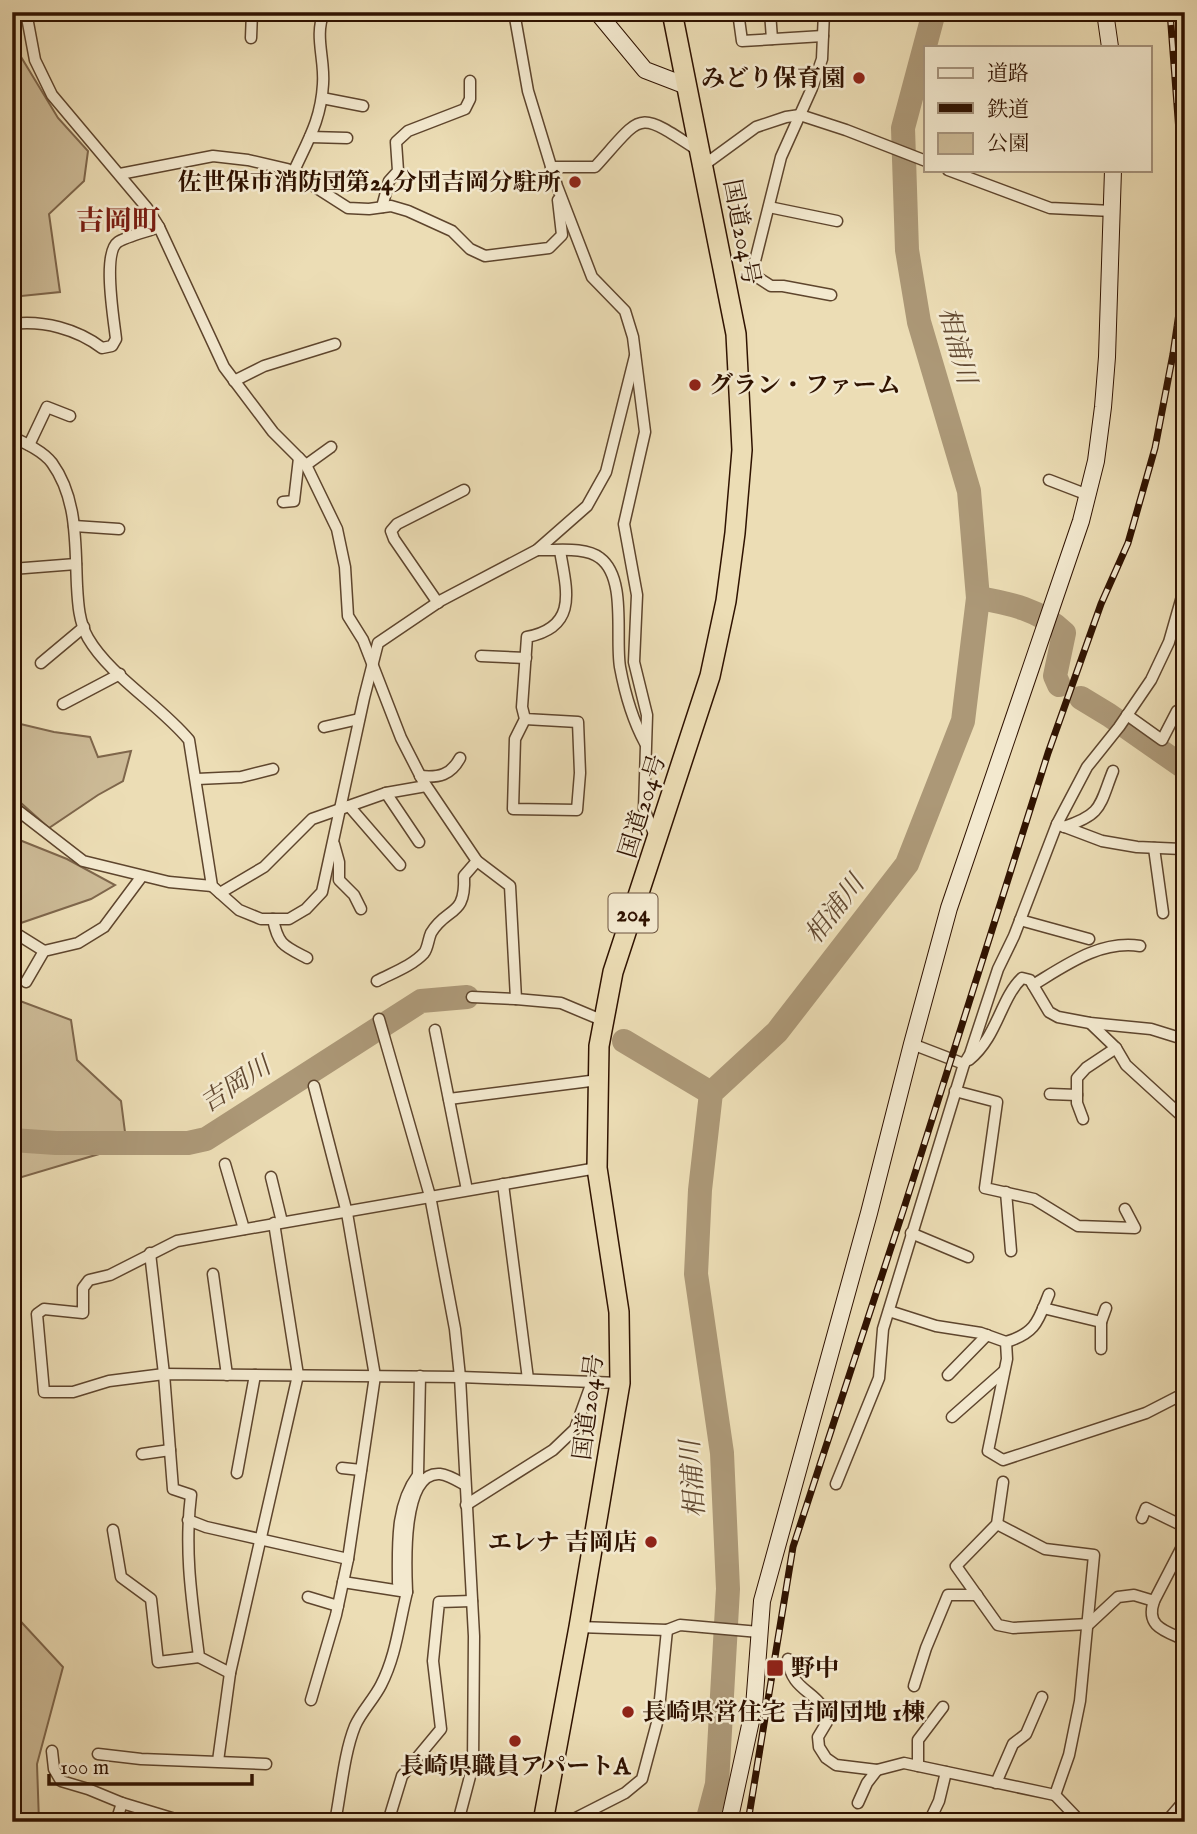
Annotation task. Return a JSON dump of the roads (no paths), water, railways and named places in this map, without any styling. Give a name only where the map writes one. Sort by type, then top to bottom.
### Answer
[{"type":"highway","name":"国道204号","points":[[543,1822],[620,1383],[619,1312],[597,1168],[599,1046],[613,972],[710,676],[726,601],[742,450],[736,334],[671,12]]},
{"type":"street","points":[[26,12],[34,60],[52,95],[109,165],[120,174],[159,226],[224,367],[274,432],[303,461],[337,529],[345,567],[348,616],[373,663],[401,738],[423,781],[477,861],[510,886],[516,999]]},
{"type":"street","points":[[251,38],[253,12]]},
{"type":"street","points":[[514,12],[528,91],[557,186],[592,277],[625,311],[633,337],[645,432],[624,524],[637,595],[634,662],[647,715],[644,809],[657,842]]},
{"type":"street","points":[[737,12],[743,41],[823,36]]},
{"type":"street","points":[[770,12],[772,39]]},
{"type":"street","points":[[824,12],[822,60],[781,157],[753,269],[754,275],[771,286],[831,295]]},
{"type":"street","points":[[1105,12],[1110,46]]},
{"type":"street","points":[[293,173],[319,118],[324,80],[319,24],[321,13]]},
{"type":"street","points":[[605,16],[645,70],[684,85]]},
{"type":"street","points":[[1185,22],[1185,37]]},
{"type":"street","points":[[382,207],[389,181],[398,171],[396,142],[408,131],[465,109],[470,99],[470,81]]},
{"type":"street","points":[[321,98],[363,107]]},
{"type":"street","points":[[551,167],[595,167],[635,124],[645,121],[659,124],[702,158],[756,127],[800,115],[924,160]]},
{"type":"street","points":[[310,137],[347,138]]},
{"type":"street","points":[[120,174],[213,156],[248,160],[288,169],[348,208],[391,206],[408,211],[452,230],[470,248],[485,256],[549,248],[562,235],[557,186]]},
{"type":"street","points":[[953,172],[1050,208],[1112,211]]},
{"type":"street","points":[[729,1822],[754,1707],[762,1601],[869,1213],[912,1044],[949,908],[1081,521],[1096,461],[1102,407],[1113,172]]},
{"type":"street","points":[[769,207],[837,221]]},
{"type":"street","points":[[12,324],[45,323],[90,339],[102,348],[112,346],[116,339],[109,266],[114,245],[121,239],[159,226]]},
{"type":"street","points":[[234,381],[264,366],[335,344]]},
{"type":"street","points":[[12,437],[51,461],[65,487],[74,515],[79,611],[87,636],[101,657],[175,723],[189,740],[216,889],[239,910],[261,919],[289,919],[306,909],[322,892],[333,841],[344,808],[359,719],[378,643],[438,603],[537,550],[587,506],[606,472],[635,356]]},
{"type":"street","points":[[29,445],[47,407],[70,416]]},
{"type":"street","points":[[303,461],[331,447]]},
{"type":"street","points":[[283,502],[294,501],[303,461]]},
{"type":"street","points":[[1049,480],[1088,495]]},
{"type":"street","points":[[438,603],[391,531],[397,524],[464,490]]},
{"type":"street","points":[[75,526],[119,529]]},
{"type":"street","points":[[537,550],[588,553],[601,558],[610,571],[617,587],[620,664],[633,722],[645,743]]},
{"type":"street","points":[[525,719],[578,722],[580,773],[577,810],[513,809],[515,739],[525,719],[522,706],[527,637],[546,633],[555,627],[565,604],[567,594],[560,551]]},
{"type":"street","points":[[12,569],[76,564]]},
{"type":"street","points":[[836,1484],[878,1378],[883,1329],[911,1233],[955,1091],[970,1055],[998,969],[1087,767],[1151,680],[1180,620],[1185,586]]},
{"type":"street","points":[[41,663],[84,627]]},
{"type":"street","points":[[481,656],[526,658]]},
{"type":"street","points":[[62,704],[120,674]]},
{"type":"street","points":[[1127,715],[1162,740],[1177,711]]},
{"type":"street","points":[[324,727],[359,719]]},
{"type":"street","points":[[12,806],[83,861],[169,882],[216,889],[264,867],[312,819],[446,775],[455,768],[460,758]]},
{"type":"street","points":[[197,779],[241,777],[273,769]]},
{"type":"street","points":[[1060,826],[1084,820],[1096,812],[1113,771]]},
{"type":"street","points":[[386,793],[417,833]]},
{"type":"street","points":[[344,808],[400,865]]},
{"type":"street","points":[[1060,826],[1102,841],[1153,848],[1184,847]]},
{"type":"street","points":[[333,841],[339,862],[339,880],[354,895],[361,909]]},
{"type":"street","points":[[1153,848],[1163,913]]},
{"type":"street","points":[[377,981],[425,952],[432,933],[465,896],[464,876],[477,861]]},
{"type":"street","points":[[12,931],[44,951],[78,943],[104,927],[142,876]]},
{"type":"street","points":[[273,919],[277,939],[284,946],[307,958]]},
{"type":"street","points":[[1020,920],[1088,939]]},
{"type":"street","points":[[1033,985],[1077,958],[1103,948],[1127,944],[1140,946]]},
{"type":"street","points":[[26,982],[44,951]]},
{"type":"street","points":[[964,1064],[979,1051],[995,1028],[1016,985],[1023,978],[1030,980],[1049,1012],[1058,1017],[1151,1029],[1180,1038],[1185,1037]]},
{"type":"street","points":[[472,997],[561,1003],[604,1021]]},
{"type":"street","points":[[379,1019],[430,1196],[455,1329],[460,1377],[474,1636],[473,1765],[458,1822]]},
{"type":"street","points":[[1090,1023],[1116,1048],[1126,1065],[1185,1119]]},
{"type":"street","points":[[435,1030],[467,1190]]},
{"type":"street","points":[[912,1044],[964,1064]]},
{"type":"street","points":[[1083,1119],[1077,1095],[1077,1078],[1086,1068],[1116,1048]]},
{"type":"street","points":[[449,1099],[598,1080]]},
{"type":"street","points":[[311,1700],[338,1606],[348,1559],[374,1376],[347,1213],[314,1086]]},
{"type":"street","points":[[955,1091],[997,1102],[985,1188],[1034,1199],[1078,1226],[1135,1228],[1125,1209]]},
{"type":"street","points":[[1050,1094],[1077,1095]]},
{"type":"street","points":[[225,1164],[244,1228]]},
{"type":"street","points":[[597,1168],[177,1241],[110,1275],[89,1280],[83,1287],[83,1312],[44,1309],[37,1314],[44,1392],[73,1392],[109,1381],[164,1374],[420,1376],[620,1383]]},
{"type":"street","points":[[218,1761],[230,1673],[298,1375],[271,1177]]},
{"type":"street","points":[[503,1184],[528,1379]]},
{"type":"street","points":[[1006,1192],[1011,1251]]},
{"type":"street","points":[[911,1233],[968,1257]]},
{"type":"street","points":[[150,1253],[164,1374],[173,1489],[191,1495],[188,1571],[199,1657]]},
{"type":"street","points":[[213,1274],[227,1375]]},
{"type":"street","points":[[889,1311],[936,1326],[988,1335],[1006,1342],[1023,1337],[1037,1324],[1049,1294]]},
{"type":"street","points":[[1043,1308],[1101,1322]]},
{"type":"street","points":[[1101,1349],[1101,1322],[1106,1308]]},
{"type":"street","points":[[948,1375],[988,1335]]},
{"type":"street","points":[[1006,1342],[1004,1371],[988,1451],[1003,1460],[1146,1413],[1185,1394]]},
{"type":"street","points":[[952,1417],[1004,1371]]},
{"type":"street","points":[[237,1473],[254,1375]]},
{"type":"street","points":[[398,1583],[398,1539],[403,1500],[408,1487],[418,1475],[420,1376]]},
{"type":"street","points":[[466,1505],[553,1450],[575,1429],[592,1382]]},
{"type":"street","points":[[142,1454],[170,1450]]},
{"type":"street","points":[[342,1468],[361,1470]]},
{"type":"street","points":[[335,1822],[347,1752],[355,1725],[380,1687],[394,1656],[407,1592],[408,1521],[423,1481],[433,1475],[442,1474],[466,1485]]},
{"type":"street","points":[[1003,1482],[997,1524],[956,1566],[998,1625],[1013,1628],[1089,1624],[1118,1597],[1134,1595],[1154,1601]]},
{"type":"street","points":[[1142,1518],[1146,1507],[1185,1527]]},
{"type":"street","points":[[188,1520],[206,1527],[348,1559]]},
{"type":"street","points":[[997,1524],[1045,1549],[1094,1555],[1080,1701],[1069,1755],[1055,1795]]},
{"type":"street","points":[[113,1530],[121,1577],[150,1599],[158,1662],[199,1657],[230,1673]]},
{"type":"street","points":[[1185,1541],[1182,1555],[1154,1601],[1151,1611],[1152,1620],[1160,1628],[1185,1640]]},
{"type":"street","points":[[406,1552],[419,1552]]},
{"type":"street","points":[[343,1582],[407,1592]]},
{"type":"street","points":[[914,1686],[948,1595],[977,1595]]},
{"type":"street","points":[[308,1597],[338,1606]]},
{"type":"street","points":[[388,1822],[402,1776],[441,1729],[433,1661],[439,1602],[472,1601]]},
{"type":"street","points":[[579,1627],[667,1630],[680,1625],[759,1632]]},
{"type":"street","points":[[568,1822],[625,1793],[642,1779],[658,1719],[667,1630]]},
{"type":"street","points":[[788,1659],[789,1671],[800,1688],[822,1704],[826,1712],[827,1722],[818,1737],[819,1747],[826,1758],[836,1765],[877,1770],[904,1763],[1055,1795],[1077,1820],[1097,1822]]},
{"type":"street","points":[[996,1783],[1013,1744],[1026,1734],[1029,1713],[1042,1697]]},
{"type":"street","points":[[918,1766],[918,1740],[943,1707]]},
{"type":"street","points":[[52,1751],[54,1769],[61,1781],[185,1822]]},
{"type":"street","points":[[98,1754],[142,1759],[266,1764]]},
{"type":"street","points":[[858,1803],[867,1783],[877,1770]]},
{"type":"street","points":[[929,1822],[939,1801],[946,1772]]},
{"type":"street","points":[[1166,1822],[1185,1800]]},
{"type":"street","points":[[116,1822],[122,1803]]},
{"type":"waterway","name":"相浦川","points":[[925,46],[934,12]]},
{"type":"waterway","name":"相浦川","points":[[707,1822],[717,1784],[728,1589],[722,1453],[696,1274],[700,1190],[711,1093],[777,1032],[907,864],[963,721],[978,598],[969,491],[919,322],[907,250],[903,128],[924,49]]},
{"type":"waterway","points":[[978,598],[1013,605],[1035,613],[1064,633],[1055,676],[1059,685]]},
{"type":"waterway","points":[[1081,698],[1185,768]]},
{"type":"waterway","name":"吉岡川","points":[[12,1140],[56,1143],[188,1143],[206,1139],[421,1001],[467,997]]},
{"type":"waterway","name":"吉岡川","points":[[624,1041],[711,1093]]},
{"type":"railway","points":[[1170,12],[1185,211]]},
{"type":"railway","points":[[748,1822],[793,1547],[1048,753],[1101,604],[1128,543],[1155,448],[1185,272]]},
{"type":"place","name":"みどり保育園","points":[[859,78]]},
{"type":"place","name":"佐世保市消防団第24分団吉岡分駐所","points":[[575,182]]},
{"type":"place","name":"グラン・ファーム","points":[[695,385]]},
{"type":"place","name":"エレナ 吉岡店","points":[[651,1542]]},
{"type":"place","name":"野中","points":[[775,1668]]},
{"type":"place","name":"長崎県営住宅 吉岡団地 1棟","points":[[628,1712]]},
{"type":"place","name":"長崎県職員アパートA","points":[[515,1741]]},
{"type":"district","name":"吉岡町","points":[[118,220]]}]
